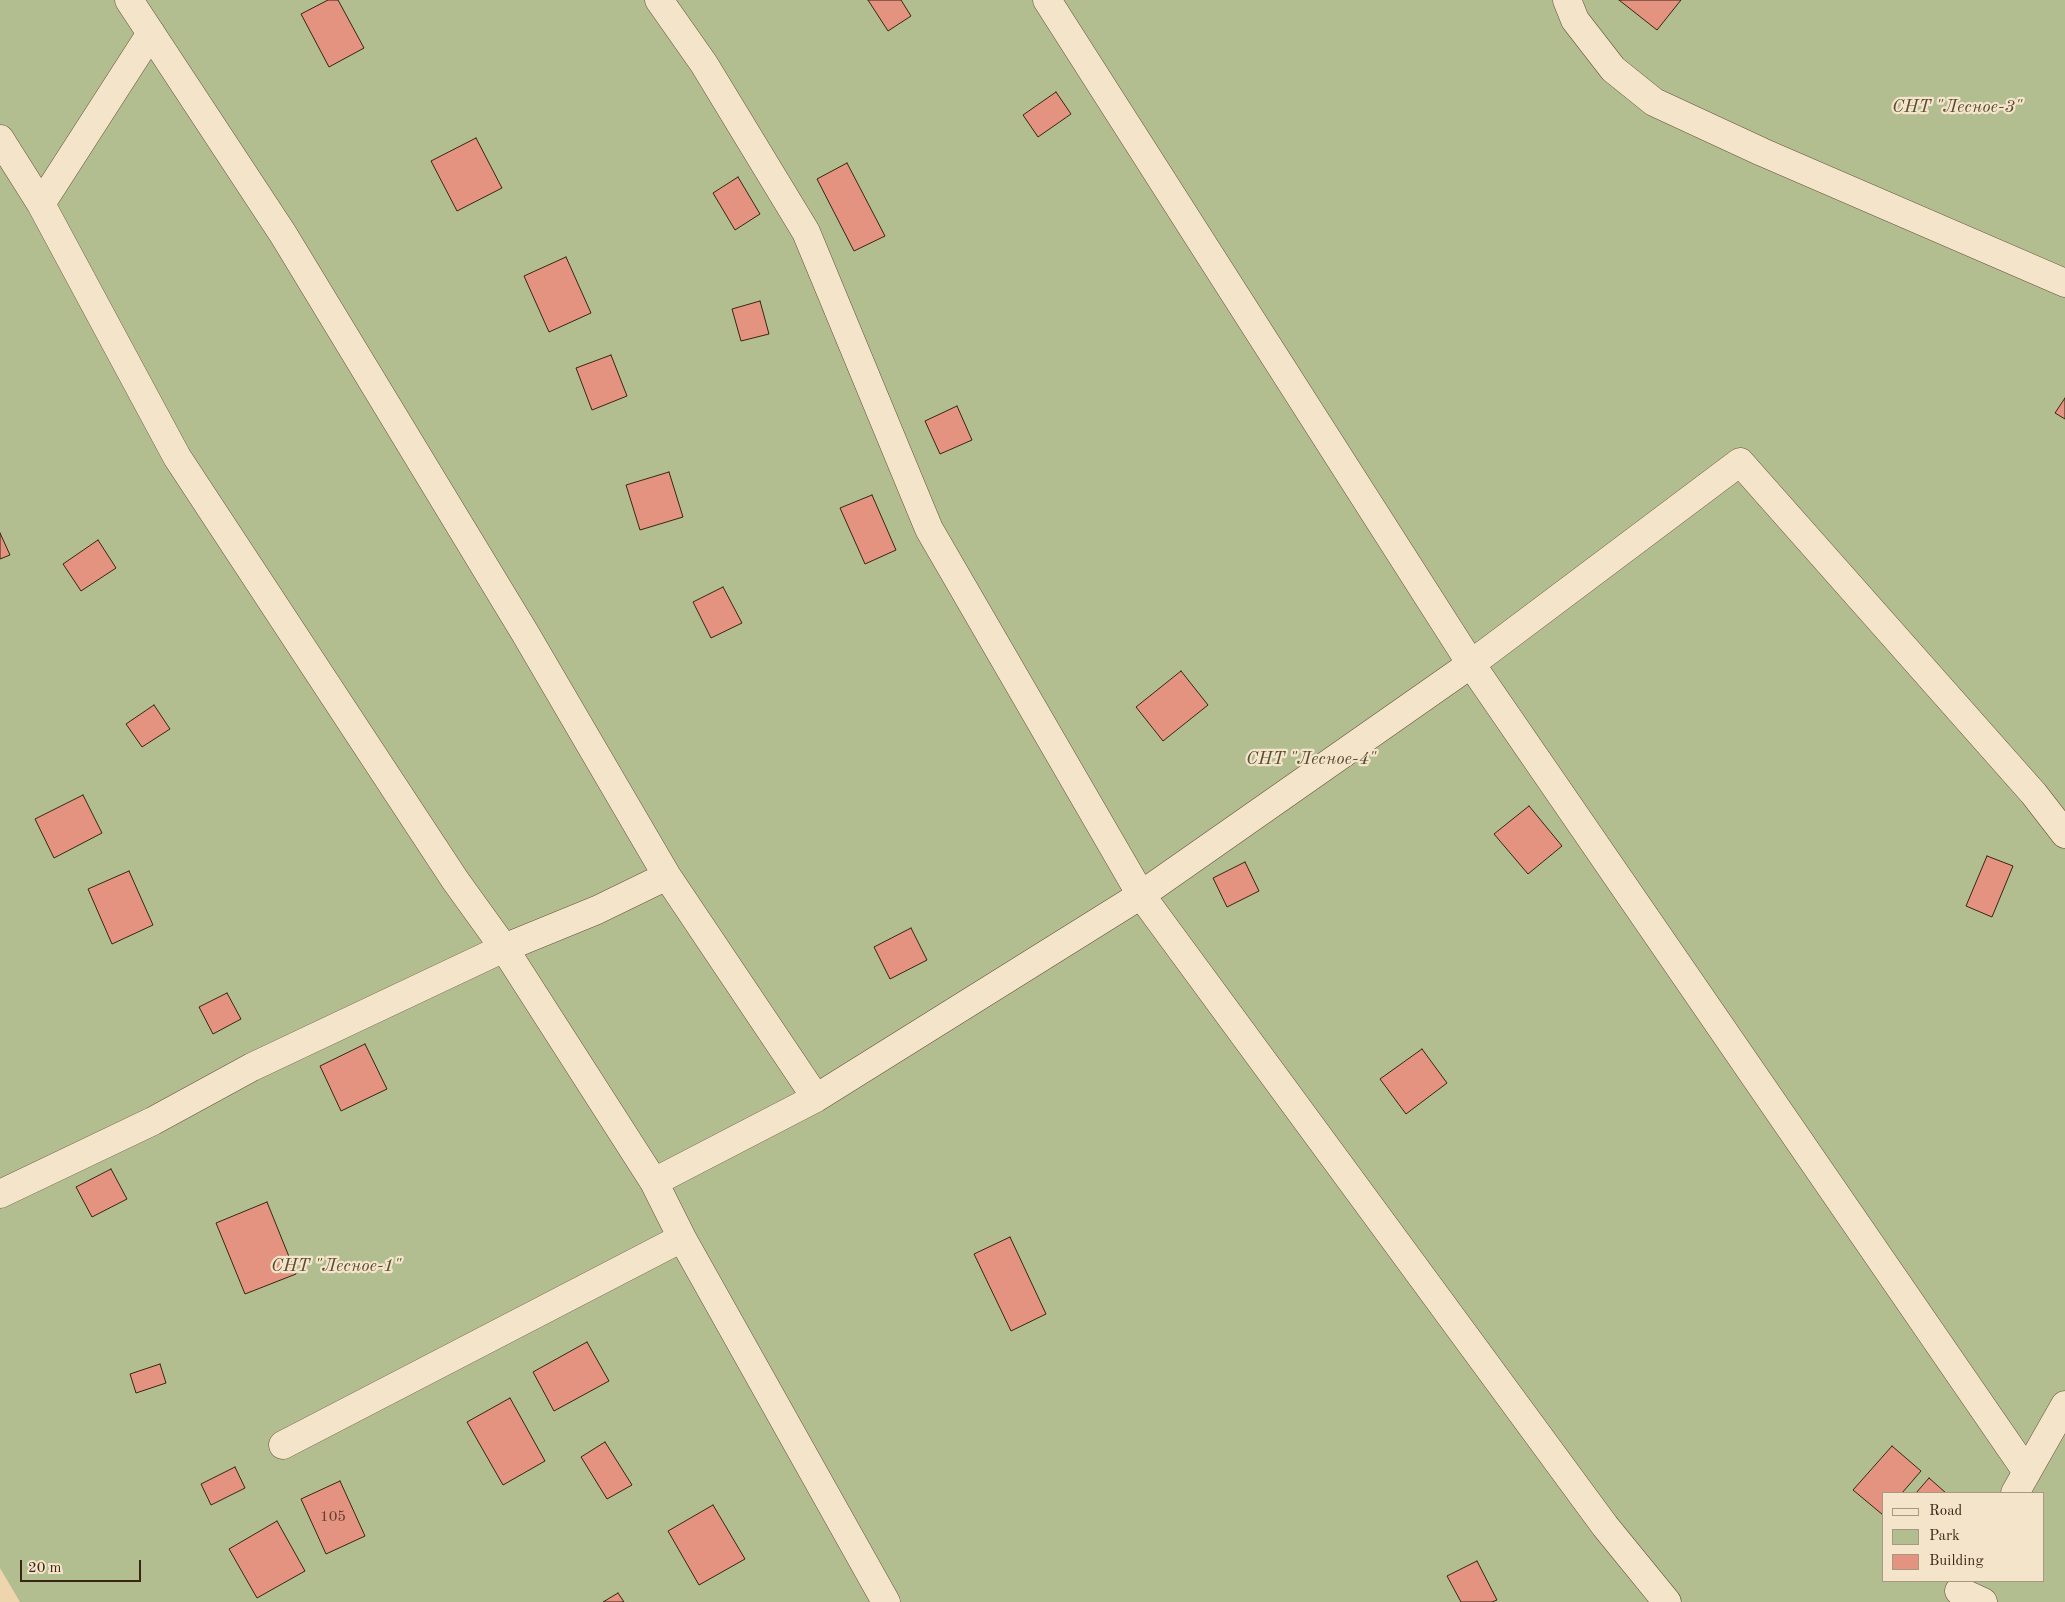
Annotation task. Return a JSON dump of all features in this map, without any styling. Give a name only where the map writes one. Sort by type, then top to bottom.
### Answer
[{"type":"street","points":[[129,0],[283,234],[525,632],[667,876],[816,1098]]},
{"type":"street","points":[[658,0],[704,64],[806,232],[929,529],[1141,896],[1599,1518],[1666,1602]]},
{"type":"street","points":[[1047,0],[1471,664],[2021,1482],[2065,1405]]},
{"type":"street","points":[[1567,0],[1575,20],[1613,69],[1654,102],[1762,152],[2065,283]]},
{"type":"street","points":[[41,204],[151,33]]},
{"type":"street","points":[[0,139],[41,204],[177,457],[450,872],[504,948],[654,1182],[682,1238],[886,1602]]},
{"type":"street","points":[[654,1182],[816,1098],[1141,896],[1471,664],[1740,462],[2034,794],[2065,834]]},
{"type":"street","points":[[0,1194],[153,1121],[260,1063],[504,948],[597,910],[667,876]]},
{"type":"street","points":[[283,1445],[682,1238]]},
{"type":"street","points":[[1958,1591],[1983,1602]]},
{"type":"green space","name":"СНТ \"Лесное-4\"","points":[[0,0],[2065,0],[2065,1602],[20,1602],[0,1568]]},
{"type":"building","points":[[328,0],[338,0],[364,48],[329,67],[301,14]]},
{"type":"building","points":[[868,0],[901,0],[911,16],[888,31]]},
{"type":"building","points":[[1619,0],[1681,0],[1657,30]]},
{"type":"building","points":[[1056,92],[1071,114],[1038,137],[1023,115]]},
{"type":"building","points":[[476,138],[502,188],[457,211],[431,161]]},
{"type":"building","points":[[847,163],[885,236],[854,251],[817,179]]},
{"type":"building","points":[[738,177],[760,214],[735,230],[713,193]]},
{"type":"building","points":[[566,257],[591,313],[549,332],[524,276]]},
{"type":"building","points":[[760,301],[769,334],[741,341],[732,309]]},
{"type":"building","points":[[611,355],[627,396],[592,410],[576,368]]},
{"type":"building","points":[[2065,398],[2065,419],[2055,413]]},
{"type":"building","points":[[957,406],[972,440],[940,454],[925,421]]},
{"type":"building","points":[[669,472],[683,517],[640,530],[626,485]]},
{"type":"building","points":[[872,495],[896,550],[865,564],[840,508]]},
{"type":"building","points":[[0,533],[10,555],[0,559]]},
{"type":"building","points":[[98,540],[116,568],[81,591],[63,564]]},
{"type":"building","points":[[723,587],[742,623],[711,638],[693,602]]},
{"type":"building","points":[[1181,671],[1208,705],[1163,741],[1136,707]]},
{"type":"building","points":[[154,705],[170,729],[142,747],[126,724]]},
{"type":"building","points":[[83,795],[102,833],[54,858],[35,819]]},
{"type":"building","points":[[1529,806],[1562,846],[1528,874],[1494,834]]},
{"type":"building","points":[[1987,856],[2013,866],[1992,917],[1966,906]]},
{"type":"building","points":[[1245,862],[1259,891],[1227,907],[1213,878]]},
{"type":"building","points":[[129,871],[153,925],[112,944],[88,889]]},
{"type":"building","points":[[911,928],[927,960],[890,979],[874,947]]},
{"type":"building","points":[[227,993],[241,1019],[213,1034],[199,1007]]},
{"type":"building","points":[[365,1044],[387,1089],[341,1111],[320,1066]]},
{"type":"building","points":[[1422,1049],[1447,1083],[1406,1114],[1380,1079]]},
{"type":"building","points":[[111,1169],[127,1199],[92,1217],[76,1187]]},
{"type":"building","points":[[267,1202],[296,1274],[245,1294],[216,1223]]},
{"type":"building","points":[[1010,1237],[1046,1314],[1011,1331],[974,1254]]},
{"type":"building","points":[[587,1342],[609,1381],[554,1411],[533,1372]]},
{"type":"building","points":[[160,1364],[166,1383],[136,1393],[130,1374]]},
{"type":"building","points":[[510,1398],[545,1461],[503,1485],[467,1422]]},
{"type":"building","points":[[605,1442],[632,1485],[607,1499],[581,1457]]},
{"type":"building","points":[[1892,1446],[1921,1471],[1903,1492],[1882,1492],[1882,1514],[1853,1490]]},
{"type":"building","points":[[235,1467],[245,1488],[211,1505],[201,1484]]},
{"type":"building","points":[[1929,1478],[1945,1492],[1917,1492]]},
{"type":"building","points":[[340,1481],[365,1536],[326,1554],[301,1499]]},
{"type":"building","points":[[713,1505],[745,1559],[699,1585],[668,1531]]},
{"type":"building","points":[[277,1521],[305,1571],[257,1598],[229,1549]]},
{"type":"building","points":[[1477,1561],[1497,1600],[1492,1602],[1461,1602],[1447,1576]]},
{"type":"building","points":[[618,1593],[624,1602],[603,1602]]},
{"type":"park label","name":"СНТ \"Лесное-3\"","points":[[1957,107]]},
{"type":"park label","name":"СНТ \"Лесное-1\"","points":[[336,1266]]}]
